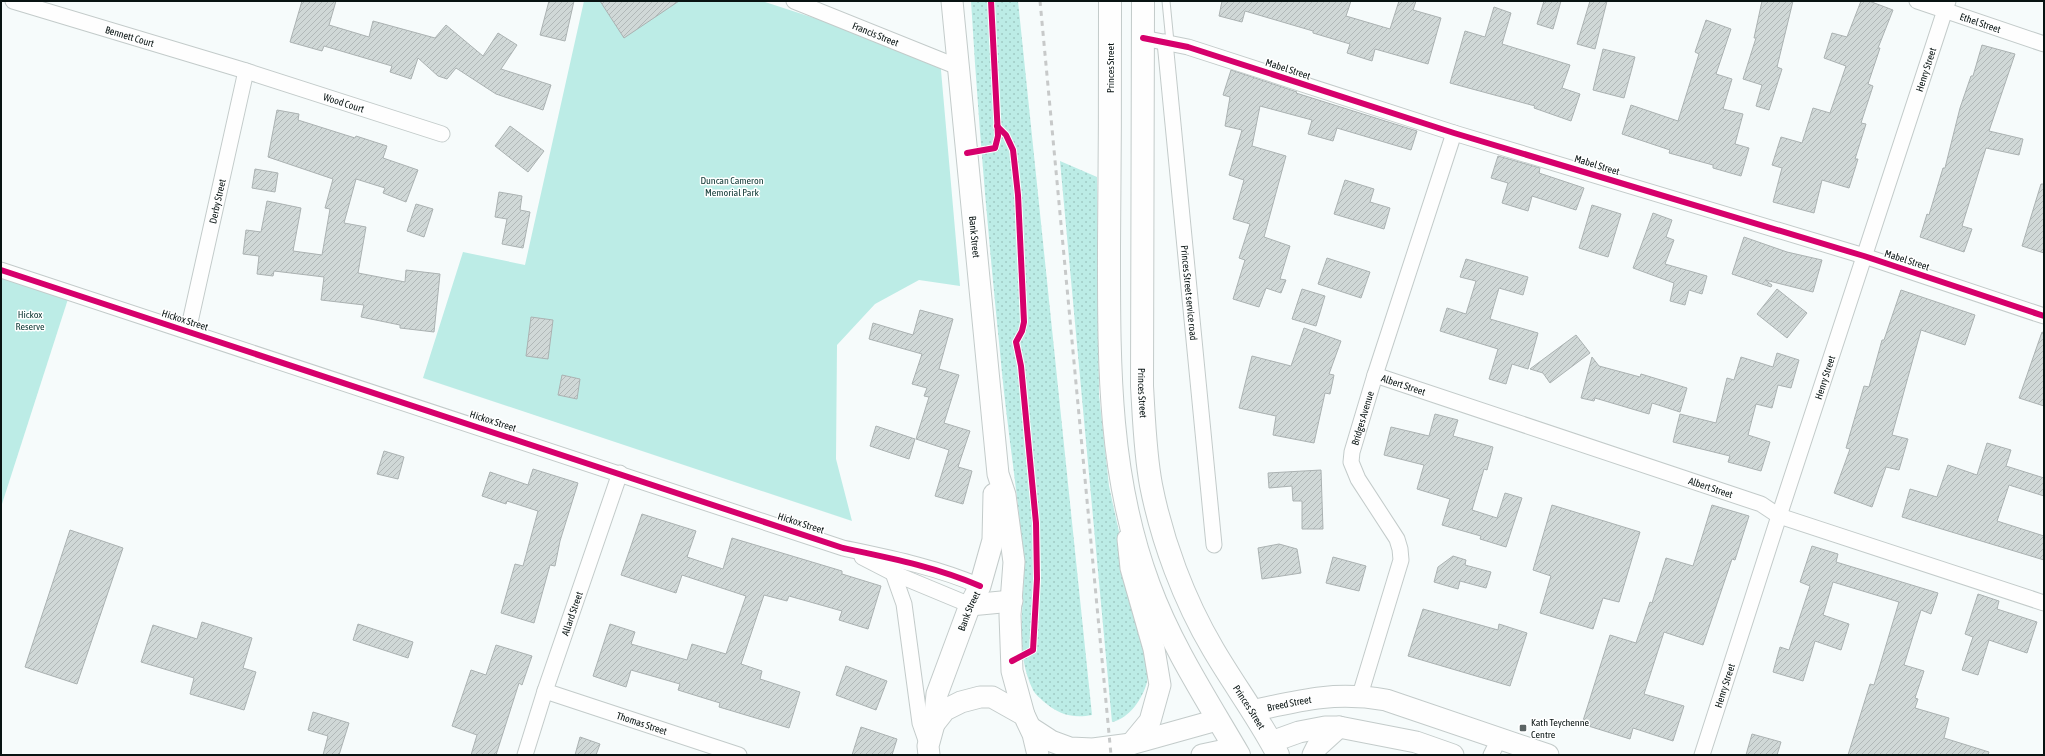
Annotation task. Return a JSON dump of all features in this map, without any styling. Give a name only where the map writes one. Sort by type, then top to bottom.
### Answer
[{"type":"highway","name":"Princes Street","points":[[1110,1],[1109,336],[1113,424],[1122,493],[1150,587],[1185,664],[1237,752]]},
{"type":"highway","name":"Princes Street","points":[[1143,1],[1142,386],[1151,485],[1160,522],[1190,602],[1212,648],[1275,748]]},
{"type":"highway","points":[[1110,36],[1143,38]]},
{"type":"highway","name":"Breed Street","points":[[1217,720],[1252,711]]},
{"type":"highway","points":[[1237,752],[1275,748]]},
{"type":"main road","name":"Bank Street","points":[[952,1],[998,474],[1005,495],[1014,562],[1010,615],[1012,671],[1038,755]]},
{"type":"main road","name":"Bank Street","points":[[929,750],[934,724],[937,694],[970,605],[980,586],[993,540],[993,499],[998,474]]},
{"type":"main road","points":[[1122,493],[1131,568],[1154,649],[1160,685],[1150,721],[1131,744]]},
{"type":"main road","name":"Hickox Street","points":[[980,586],[1012,601]]},
{"type":"main road","name":"Hickox Street","points":[[970,605],[1012,601]]},
{"type":"main road","name":"Breed Street","points":[[1252,711],[1327,696],[1360,695],[1386,700],[1495,747],[1548,755]]},
{"type":"main road","name":"Breed Street","points":[[934,724],[945,710],[961,702],[980,697],[992,697],[1052,741],[1070,748],[1094,749],[1131,744],[1217,720]]},
{"type":"main road","points":[[1275,748],[1299,732],[1325,727],[1339,727],[1416,742],[1453,755]]},
{"type":"main road","points":[[1313,755],[1317,747],[1339,727]]},
{"type":"main road","points":[[1202,755],[1237,752]]},
{"type":"street","name":"Bennett Court","points":[[13,1],[246,71]]},
{"type":"street","name":"Francis Street","points":[[794,1],[958,66]]},
{"type":"street","name":"Ethel Street","points":[[1917,1],[1947,6],[2044,44]]},
{"type":"street","name":"Henry Street","points":[[1702,755],[1947,6]]},
{"type":"street","name":"Mabel Street","points":[[1143,38],[1167,42],[1454,133],[1864,256],[2044,316]]},
{"type":"street","name":"Princes Street service road","points":[[1167,42],[1214,545]]},
{"type":"street","name":"Wood Court","points":[[246,71],[442,134]]},
{"type":"street","name":"Derby Street","points":[[188,331],[246,71]]},
{"type":"street","name":"Bridges Avenue","points":[[1360,695],[1401,560],[1397,539],[1358,480],[1352,462],[1355,439],[1454,133]]},
{"type":"street","name":"Hickox Street","points":[[1,270],[620,473],[843,548],[901,560],[956,575],[980,586]]},
{"type":"street","name":"Albert Street","points":[[1375,375],[1761,504],[1779,516],[2044,603]]},
{"type":"street","name":"Allard Street","points":[[525,755],[545,691],[620,473]]},
{"type":"street","name":"Hickox Street","points":[[843,548],[893,573],[970,605]]},
{"type":"street","points":[[901,560],[893,573],[904,604],[920,723],[929,750]]},
{"type":"street","name":"Thomas Street","points":[[545,691],[739,755]]},
{"type":"lane","name":"Princes Street service road","points":[[1166,1],[1167,42]]},
{"type":"green space","name":"Duncan Cameron Memorial Park","points":[[584,1],[762,1],[940,59],[960,286],[919,280],[875,304],[837,345],[836,459],[852,521],[423,378],[463,252],[525,265]]},
{"type":"green space","points":[[971,1],[1018,1],[1092,715],[1072,716],[1054,709],[1043,701],[1033,690],[1023,657],[1023,554],[1002,377],[991,264]]},
{"type":"green space","points":[[1060,161],[1097,177],[1099,395],[1109,486],[1147,660],[1147,682],[1139,701],[1124,717],[1112,722]]},
{"type":"green space","name":"Hickox Reserve","points":[[1,278],[68,299],[1,507]]},
{"type":"building","points":[[302,1],[336,1],[329,25],[369,37],[373,21],[435,38],[446,25],[483,56],[498,33],[517,45],[501,69],[551,85],[543,110],[496,94],[456,68],[447,79],[438,76],[418,58],[411,79],[390,72],[392,66],[324,46],[322,51],[290,42]]},
{"type":"building","points":[[549,1],[574,1],[565,41],[540,35]]},
{"type":"building","points":[[600,1],[679,1],[624,38]]},
{"type":"building","points":[[1222,1],[1351,1],[1346,16],[1390,29],[1399,1],[1416,1],[1413,10],[1441,18],[1428,64],[1375,49],[1372,61],[1347,53],[1350,44],[1313,33],[1313,31],[1245,11],[1242,22],[1219,16]]},
{"type":"building","points":[[1544,1],[1561,1],[1553,29],[1537,24]]},
{"type":"building","points":[[1590,1],[1607,1],[1595,49],[1577,44]]},
{"type":"building","points":[[1762,1],[1793,1],[1777,67],[1782,69],[1769,110],[1756,106],[1762,85],[1743,79],[1756,38],[1754,38]]},
{"type":"building","points":[[1861,1],[1869,1],[1893,10],[1878,48],[1880,48],[1868,84],[1873,86],[1861,123],[1866,124],[1855,159],[1858,159],[1849,188],[1822,180],[1814,213],[1773,202],[1782,168],[1772,165],[1781,137],[1802,143],[1813,108],[1830,113],[1846,66],[1824,58],[1832,33],[1847,37]]},
{"type":"building","points":[[1494,7],[1511,13],[1502,44],[1570,65],[1562,88],[1580,94],[1571,121],[1534,108],[1535,106],[1450,83],[1465,31],[1485,37]]},
{"type":"building","points":[[1706,20],[1731,29],[1716,74],[1732,79],[1723,109],[1743,114],[1735,144],[1749,148],[1741,176],[1713,168],[1713,165],[1669,153],[1670,150],[1622,134],[1631,105],[1678,121],[1699,54],[1695,52]]},
{"type":"building","points":[[1982,45],[2015,54],[1989,131],[2023,139],[2019,155],[1986,148],[1962,226],[1972,229],[1964,252],[1920,237],[1927,214],[1929,215],[1943,168],[1945,168],[1960,108],[1971,76],[1973,76]]},
{"type":"building","points":[[1603,49],[1635,57],[1624,98],[1593,90]]},
{"type":"building","points":[[1231,70],[1297,92],[1296,93],[1417,131],[1411,150],[1337,128],[1333,141],[1308,134],[1312,120],[1260,106],[1252,146],[1286,156],[1264,237],[1290,246],[1280,279],[1286,280],[1281,293],[1266,288],[1259,307],[1233,299],[1245,260],[1239,258],[1250,224],[1233,219],[1244,180],[1229,175],[1242,130],[1225,126],[1230,97],[1223,95]]},
{"type":"building","points":[[277,110],[299,114],[298,120],[355,138],[356,136],[387,146],[383,158],[418,170],[406,202],[383,193],[385,188],[356,179],[344,223],[366,227],[358,273],[405,282],[406,270],[440,274],[434,332],[400,328],[400,325],[361,317],[364,305],[321,300],[324,277],[274,271],[273,276],[257,274],[259,256],[243,254],[246,230],[261,232],[267,201],[301,208],[293,251],[322,255],[330,209],[325,208],[333,179],[268,157]]},
{"type":"building","points":[[510,126],[544,151],[528,172],[495,146]]},
{"type":"building","points":[[1498,156],[1540,168],[1539,173],[1584,188],[1576,210],[1532,196],[1528,211],[1502,203],[1508,183],[1491,178]]},
{"type":"building","points":[[255,169],[278,173],[275,192],[252,188]]},
{"type":"building","points":[[1345,180],[1374,189],[1370,202],[1390,208],[1384,229],[1334,214]]},
{"type":"building","points":[[2041,184],[2044,184],[2044,253],[2022,246]]},
{"type":"building","points":[[499,192],[522,196],[520,210],[530,212],[523,248],[502,244],[507,219],[495,217]]},
{"type":"building","points":[[416,204],[433,209],[424,237],[407,231]]},
{"type":"building","points":[[1592,205],[1621,214],[1608,257],[1579,248]]},
{"type":"building","points":[[1653,213],[1672,220],[1666,237],[1674,240],[1665,264],[1707,276],[1702,294],[1689,290],[1685,305],[1670,301],[1674,283],[1633,268]]},
{"type":"building","points":[[1744,237],[1787,252],[1822,260],[1813,292],[1765,280],[1772,285],[1771,287],[1732,274]]},
{"type":"building","points":[[1327,258],[1370,272],[1361,298],[1318,284]]},
{"type":"building","points":[[1466,259],[1528,277],[1523,295],[1499,288],[1490,319],[1538,333],[1528,369],[1512,364],[1506,384],[1489,379],[1498,349],[1440,331],[1447,308],[1466,314],[1476,281],[1460,277]]},
{"type":"building","points":[[1302,289],[1325,296],[1316,326],[1292,319]]},
{"type":"building","points":[[1777,289],[1807,313],[1787,338],[1757,314]]},
{"type":"building","points":[[1901,290],[1975,315],[1965,345],[1921,330],[1892,435],[1908,439],[1899,470],[1886,467],[1872,507],[1834,493],[1850,449],[1846,448],[1864,386],[1869,387],[1882,340],[1884,340]]},
{"type":"building","points":[[920,310],[953,319],[939,369],[959,375],[944,423],[970,431],[958,467],[972,471],[963,504],[935,496],[949,450],[916,439],[929,397],[924,396],[927,388],[912,384],[922,354],[869,339],[873,323],[913,335]]},
{"type":"building","points":[[531,317],[553,320],[548,359],[526,356]]},
{"type":"building","points":[[1304,328],[1341,341],[1329,374],[1334,375],[1330,394],[1325,393],[1314,443],[1273,435],[1276,416],[1239,408],[1252,356],[1291,366]]},
{"type":"building","points":[[2042,332],[2044,333],[2044,406],[2019,398]]},
{"type":"building","points":[[1576,335],[1590,353],[1550,383],[1543,373],[1530,369]]},
{"type":"building","points":[[1777,353],[1799,360],[1791,388],[1778,385],[1772,408],[1756,404],[1748,435],[1770,442],[1761,471],[1728,462],[1730,456],[1673,442],[1680,414],[1716,423],[1727,378],[1734,380],[1741,357],[1773,367]]},
{"type":"building","points":[[1592,357],[1599,366],[1640,377],[1641,374],[1687,388],[1680,412],[1652,403],[1649,414],[1595,398],[1594,401],[1581,398]]},
{"type":"building","points":[[562,375],[580,379],[577,399],[558,395]]},
{"type":"building","points":[[1435,414],[1458,420],[1453,436],[1493,447],[1487,470],[1484,469],[1472,510],[1497,518],[1505,493],[1522,498],[1506,547],[1480,539],[1481,536],[1442,525],[1450,499],[1417,489],[1424,465],[1384,455],[1391,427],[1429,436]]},
{"type":"building","points":[[876,426],[915,439],[909,459],[870,446]]},
{"type":"building","points":[[1987,443],[2011,450],[2006,466],[2044,478],[2044,496],[2009,485],[1997,521],[2044,536],[2044,560],[1902,517],[1910,489],[1937,497],[1948,465],[1977,475]]},
{"type":"building","points":[[384,451],[404,457],[398,479],[377,474]]},
{"type":"building","points":[[533,469],[578,483],[560,541],[555,566],[550,565],[534,623],[501,613],[515,564],[523,566],[538,511],[507,501],[506,504],[482,496],[490,472],[528,485]]},
{"type":"building","points":[[1321,470],[1323,529],[1302,529],[1302,501],[1293,501],[1292,486],[1269,488],[1268,473]]},
{"type":"building","points":[[1552,505],[1640,532],[1619,602],[1603,598],[1593,629],[1540,613],[1551,576],[1533,570]]},
{"type":"building","points":[[1712,505],[1749,516],[1735,560],[1732,559],[1703,645],[1664,632],[1644,694],[1684,706],[1673,741],[1633,728],[1630,739],[1582,724],[1610,635],[1636,643],[1650,602],[1652,603],[1666,558],[1693,566]]},
{"type":"building","points":[[642,514],[696,531],[687,557],[723,569],[732,538],[842,571],[842,574],[881,586],[868,629],[839,620],[842,611],[789,596],[787,601],[764,595],[741,664],[762,671],[760,679],[800,692],[789,728],[719,707],[720,703],[678,690],[680,684],[631,670],[626,687],[593,676],[610,624],[635,632],[631,644],[687,660],[692,644],[726,654],[746,596],[682,575],[676,593],[621,575]]},
{"type":"building","points":[[70,530],[123,548],[77,684],[25,667]]},
{"type":"building","points":[[1279,544],[1297,549],[1301,573],[1262,579],[1258,548]]},
{"type":"building","points":[[1812,546],[1838,554],[1836,562],[1938,593],[1931,614],[1921,610],[1904,665],[1924,671],[1915,698],[1918,699],[1915,708],[1949,718],[1944,738],[1989,752],[1988,755],[1848,755],[1870,684],[1874,685],[1899,602],[1833,582],[1823,615],[1849,624],[1841,650],[1815,641],[1803,681],[1773,672],[1780,647],[1789,650],[1810,586],[1800,582]]},
{"type":"building","points":[[1453,556],[1466,560],[1465,565],[1491,572],[1486,588],[1460,581],[1458,589],[1434,582],[1438,567]]},
{"type":"building","points":[[1333,557],[1366,566],[1359,591],[1326,583]]},
{"type":"building","points":[[1978,594],[1999,601],[1997,609],[2037,622],[2027,653],[1989,640],[1978,675],[1962,670],[1973,637],[1965,634]]},
{"type":"building","points":[[1423,609],[1498,630],[1499,624],[1527,633],[1510,686],[1408,656]]},
{"type":"building","points":[[202,622],[252,638],[243,668],[256,672],[244,710],[190,694],[194,678],[141,662],[153,625],[197,639]]},
{"type":"building","points":[[358,624],[413,642],[408,658],[353,640]]},
{"type":"building","points":[[496,645],[532,656],[522,685],[519,683],[496,755],[471,755],[477,735],[452,726],[471,670],[486,675]]},
{"type":"building","points":[[846,666],[887,681],[876,710],[836,695]]},
{"type":"building","points":[[313,712],[349,723],[339,755],[323,755],[328,736],[308,730]]},
{"type":"building","points":[[861,727],[897,739],[892,755],[852,755]]},
{"type":"building","points":[[1752,734],[1781,742],[1777,755],[1746,755]]},
{"type":"building","points":[[580,737],[600,744],[596,755],[575,755]]},
{"type":"railway","points":[[1040,1],[1111,755]]},
{"type":"cycle path","points":[[967,153],[995,148],[998,136],[991,1]]},
{"type":"cycle path","points":[[1143,38],[1188,47],[1454,133],[1864,256],[2044,316]]},
{"type":"cycle path","points":[[997,126],[1006,135],[1013,150],[1018,195],[1024,322],[1022,331],[1016,342],[1021,366],[1036,523],[1037,579],[1033,650],[1012,661]]},
{"type":"cycle path","points":[[1,270],[843,548],[930,568],[980,586]]},
{"type":"place","name":"Kath Teychenne Centre","points":[[1523,728]]}]
